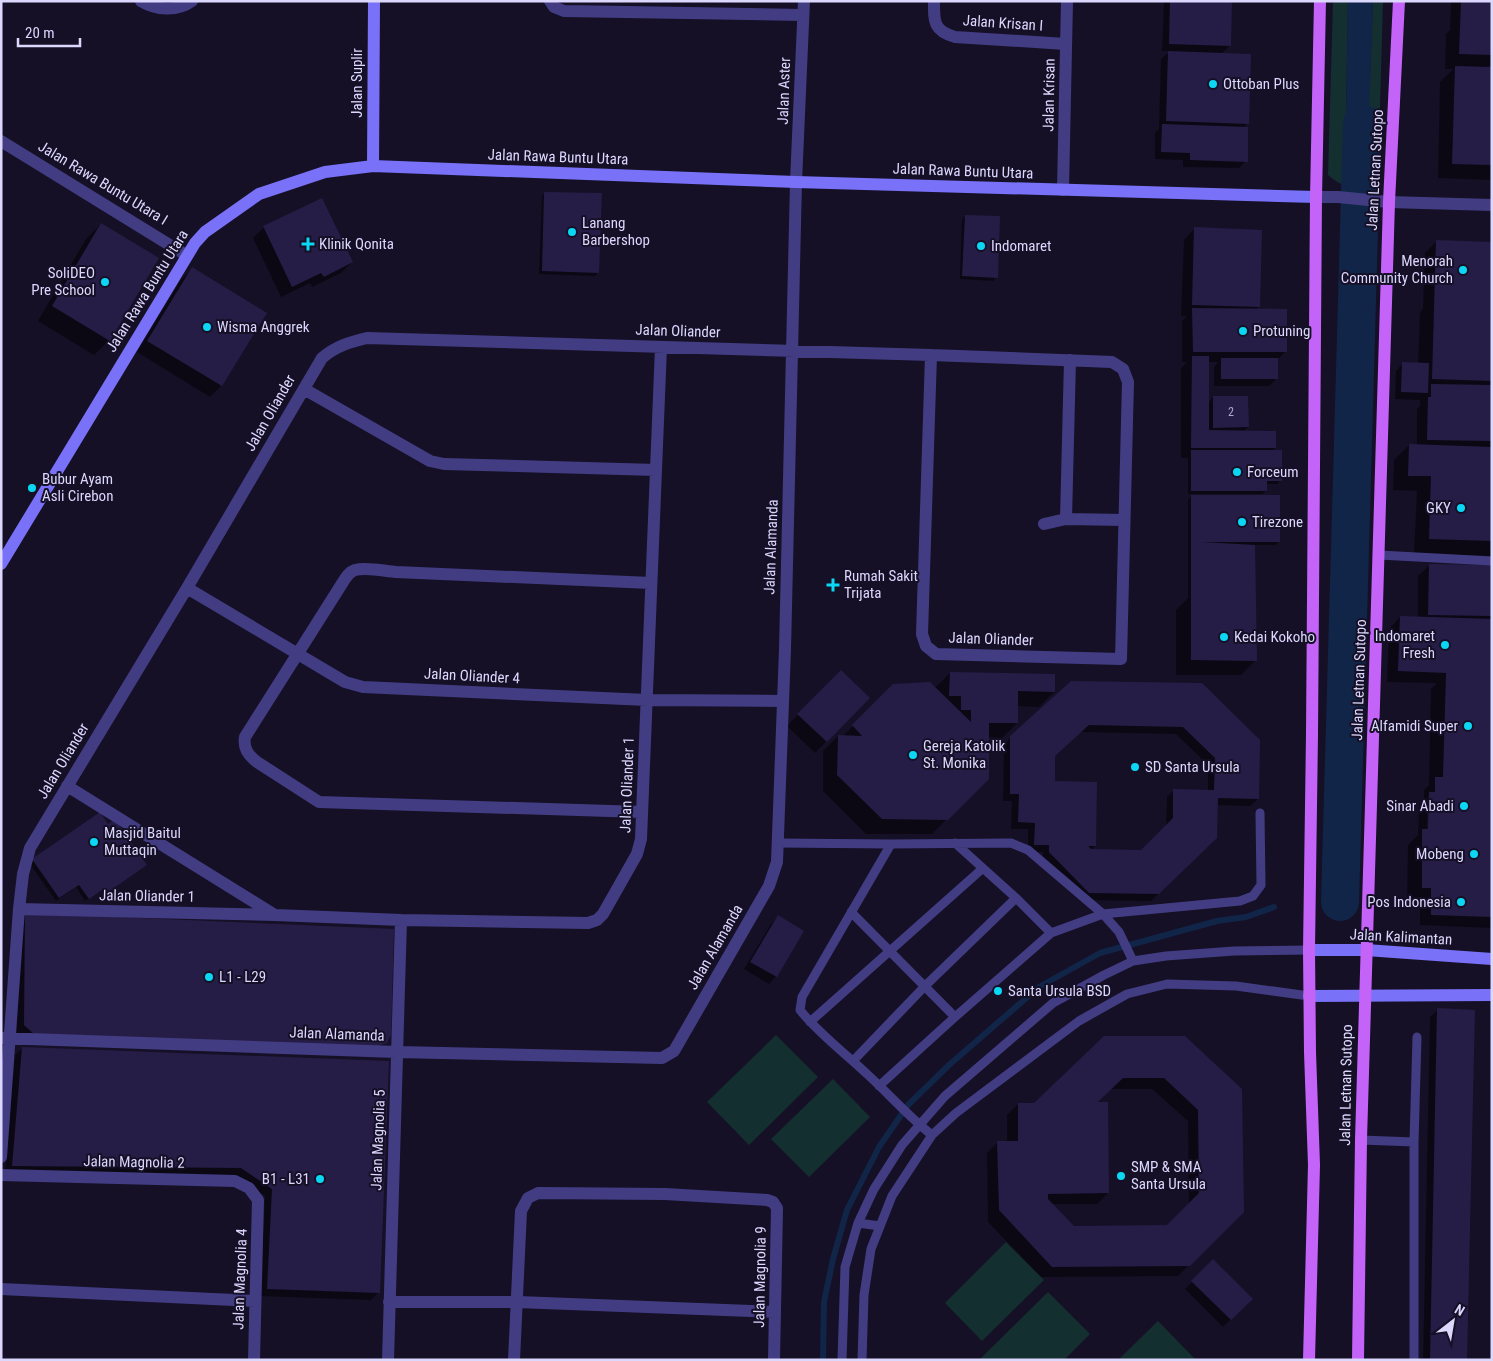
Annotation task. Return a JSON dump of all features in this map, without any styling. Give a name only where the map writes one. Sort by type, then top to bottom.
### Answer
[{"type":"main road","points":[[1309,1360],[1314,1165],[1309,950],[1316,197],[1320,1]]},
{"type":"main road","name":"Jalan Letnan Sutopo","points":[[1358,1360],[1366,950],[1389,202],[1399,1]]},
{"type":"street","points":[[141,1],[147,5],[169,9],[186,6],[192,1]]},
{"type":"street","name":"Jalan Suplir","points":[[373,166],[374,1]]},
{"type":"street","points":[[550,1],[554,7],[564,11],[672,7],[803,15]]},
{"type":"street","name":"Jalan Aster","points":[[796,182],[804,1]]},
{"type":"street","name":"Jalan Krisan I","points":[[934,1],[934,18],[937,28],[955,37],[1066,44]]},
{"type":"street","name":"Jalan Krisan","points":[[1063,190],[1068,1]]},
{"type":"street","name":"Jalan Rawa Buntu Utara I","points":[[1,141],[186,255]]},
{"type":"street","name":"Jalan Rawa Buntu Utara","points":[[1,564],[186,255],[205,232],[259,194],[325,172],[373,166],[796,182],[1316,197]]},
{"type":"street","name":"Jalan Alamanda","points":[[6,1038],[397,1052],[662,1058],[674,1051],[769,886],[777,862],[796,182]]},
{"type":"street","points":[[1316,197],[1338,197],[1389,202],[1492,205]]},
{"type":"street","name":"Jalan Oliander","points":[[1,1157],[6,1038],[22,874],[30,848],[187,588],[322,358],[346,342],[367,338],[792,350],[931,355],[1070,360],[1112,362],[1123,369],[1128,382],[1121,659],[936,654],[926,646],[922,634],[931,355]]},
{"type":"street","name":"Jalan Oliander 1","points":[[19,909],[401,920],[588,923],[596,920],[603,914],[637,854],[641,839],[661,347]]},
{"type":"street","points":[[1066,519],[1070,360]]},
{"type":"street","points":[[304,389],[419,455],[437,462],[656,470]]},
{"type":"street","points":[[1044,524],[1066,519],[1124,520]]},
{"type":"street","points":[[642,812],[319,802],[249,756],[244,743],[245,736],[296,653],[343,582],[355,570],[651,583]]},
{"type":"street","name":"Jalan Oliander 4","points":[[187,588],[345,682],[363,687],[646,700],[782,701]]},
{"type":"street","name":"Jalan Oliander 1","points":[[67,786],[275,915]]},
{"type":"street","name":"Jalan Magnolia 5","points":[[388,1360],[401,920]]},
{"type":"street","name":"Jalan Kalimantan","points":[[1309,950],[1366,950],[1492,959]]},
{"type":"street","points":[[1309,996],[1492,996]]},
{"type":"street","name":"Jalan Magnolia 2","points":[[1,1175],[235,1181],[249,1188],[258,1200]]},
{"type":"street","name":"Jalan Magnolia 9","points":[[518,1302],[521,1211],[528,1198],[538,1193],[665,1194],[767,1200],[773,1202],[777,1208],[774,1360]]},
{"type":"street","name":"Jalan Magnolia 4","points":[[254,1360],[258,1200]]},
{"type":"street","points":[[1,1289],[255,1301]]},
{"type":"street","points":[[389,1302],[518,1302],[775,1312]]},
{"type":"street","points":[[514,1360],[518,1302]]},
{"type":"lane","points":[[1379,555],[1492,561]]},
{"type":"lane","points":[[879,1086],[954,1017],[1051,933],[1103,914],[1240,901],[1253,896],[1261,885],[1260,813]]},
{"type":"lane","points":[[778,843],[1011,843],[1028,850],[1103,914],[1119,932],[1134,962]]},
{"type":"lane","points":[[955,843],[1016,898],[1051,933]]},
{"type":"lane","points":[[891,844],[802,997],[800,1010],[810,1022],[932,1135]]},
{"type":"lane","points":[[810,1022],[982,869]]},
{"type":"lane","points":[[853,1061],[925,986],[1016,898]]},
{"type":"lane","points":[[851,912],[954,1017]]},
{"type":"lane","points":[[842,1360],[845,1268],[858,1224],[874,1189],[917,1122],[945,1096],[1053,1003],[1104,975],[1134,962],[1166,956],[1234,951],[1309,950]]},
{"type":"lane","points":[[862,1360],[867,1273],[871,1249],[892,1196],[932,1135],[956,1113],[1079,1021],[1127,994],[1167,984],[1236,986],[1309,996]]},
{"type":"lane","points":[[1414,1360],[1414,1142],[1417,1037]]},
{"type":"lane","points":[[1361,1140],[1414,1142]]},
{"type":"lane","points":[[858,1224],[880,1226]]},
{"type":"green space","points":[[1333,1],[1348,1],[1345,173],[1366,175],[1373,1],[1383,1],[1378,180],[1368,188],[1346,186],[1328,175]]},
{"type":"green space","points":[[776,1035],[818,1077],[749,1145],[707,1102]]},
{"type":"green space","points":[[833,1079],[870,1117],[809,1177],[771,1139]]},
{"type":"green space","points":[[1006,1242],[1044,1280],[982,1341],[945,1303]]},
{"type":"green space","points":[[1048,1292],[1090,1334],[1064,1360],[979,1360]]},
{"type":"green space","points":[[1158,1321],[1196,1360],[1118,1360]]},
{"type":"water","points":[[1348,1],[1373,1],[1367,175],[1345,173]]},
{"type":"building","points":[[1170,1],[1232,1],[1231,46],[1169,44]]},
{"type":"building","points":[[1461,1],[1492,1],[1492,55],[1459,54]]},
{"type":"building","points":[[1168,51],[1251,54],[1249,124],[1166,121]]},
{"type":"building","points":[[1455,66],[1492,67],[1492,165],[1452,164]]},
{"type":"building","points":[[1162,124],[1248,127],[1248,162],[1190,160],[1190,153],[1161,152]]},
{"type":"building","name":"Lanang Barbershop","points":[[544,192],[602,193],[599,273],[542,271]]},
{"type":"building","name":"Klinik Qonita","points":[[322,198],[353,262],[324,277],[321,273],[292,287],[263,226]]},
{"type":"building","name":"Indomaret","points":[[965,215],[1000,216],[998,278],[962,276]]},
{"type":"building","name":"SoliDEO Pre School","points":[[101,223],[159,258],[110,341],[52,306]]},
{"type":"building","points":[[1194,227],[1262,230],[1260,307],[1192,305]]},
{"type":"building","points":[[1436,240],[1492,242],[1492,381],[1432,379]]},
{"type":"building","name":"Wisma Anggrek","points":[[192,267],[267,313],[222,386],[147,341]]},
{"type":"building","points":[[1192,308],[1287,309],[1287,352],[1193,352]]},
{"type":"building","points":[[1192,356],[1209,356],[1209,430],[1276,431],[1276,448],[1191,448]]},
{"type":"building","points":[[1221,358],[1278,358],[1278,379],[1221,379]]},
{"type":"building","points":[[1402,362],[1429,363],[1428,393],[1401,392]]},
{"type":"building","points":[[1431,384],[1492,385],[1492,441],[1427,440],[1428,397],[1431,397]]},
{"type":"building","points":[[1213,396],[1248,396],[1249,427],[1213,428]]},
{"type":"building","name":"GKY","points":[[1409,444],[1492,447],[1492,541],[1429,539],[1431,476],[1408,476]]},
{"type":"building","points":[[1191,450],[1282,450],[1282,481],[1267,481],[1267,491],[1191,491]]},
{"type":"building","points":[[1191,495],[1280,495],[1280,542],[1202,542],[1255,545],[1257,661],[1191,660]]},
{"type":"building","points":[[1429,564],[1492,565],[1492,616],[1428,615]]},
{"type":"building","points":[[1400,616],[1492,619],[1492,917],[1431,915],[1431,888],[1422,888],[1422,829],[1428,829],[1429,792],[1435,792],[1435,777],[1443,777],[1446,673],[1398,671]]},
{"type":"building","points":[[841,670],[870,698],[827,742],[797,714]]},
{"type":"building","name":"Gereja Katolik St. Monika","points":[[950,672],[1055,674],[1055,692],[1018,691],[1018,723],[989,723],[989,779],[948,820],[882,819],[837,775],[838,735],[862,736],[852,725],[893,684],[930,682],[971,722],[971,710],[961,710],[961,696],[949,696]]},
{"type":"building","name":"SD Santa Ursula","points":[[1071,681],[1202,683],[1260,740],[1259,799],[1218,798],[1217,838],[1159,894],[1089,893],[1049,852],[1049,845],[1034,845],[1035,823],[1018,822],[1019,794],[1010,794],[1010,736]],"holes":[[[1089,725],[1183,727],[1215,758],[1214,790],[1173,789],[1173,818],[1141,850],[1091,849],[1088,846],[1096,846],[1097,782],[1055,781],[1055,756]]]},
{"type":"building","name":"Masjid Baitul Muttaqin","points":[[100,812],[108,824],[115,819],[147,865],[108,892],[105,888],[89,899],[79,885],[59,898],[32,859]]},
{"type":"building","name":"L1 - L29","points":[[25,913],[394,929],[391,1035],[387,1043],[379,1046],[36,1036],[24,1025]]},
{"type":"building","points":[[778,915],[804,931],[777,977],[750,962]]},
{"type":"building","points":[[1437,1008],[1475,1010],[1467,1360],[1430,1360]]},
{"type":"building","name":"SMP & SMA Santa Ursula","points":[[1104,1036],[1185,1036],[1242,1089],[1244,1212],[1190,1266],[1052,1267],[999,1210],[997,1141],[1018,1141],[1018,1103],[1034,1103]],"holes":[[[1123,1078],[1164,1078],[1198,1110],[1199,1193],[1167,1225],[1074,1226],[1048,1199],[1048,1194],[1109,1193],[1108,1102],[1098,1102]]]},
{"type":"building","name":"B1 - L31","points":[[22,1047],[389,1061],[380,1293],[267,1289],[272,1189],[241,1168],[12,1166]]},
{"type":"building","points":[[1213,1259],[1253,1299],[1231,1320],[1191,1281]]},
{"type":"waterway","points":[[1340,902],[1362,123]]},
{"type":"waterway","points":[[823,1360],[824,1302],[833,1259],[847,1210],[879,1147],[908,1105],[949,1065],[1039,987],[1100,953],[1217,921],[1246,917],[1274,907]]},
{"type":"place","name":"Ottoban Plus","points":[[1213,84]]},
{"type":"place","name":"Lanang Barbershop","points":[[572,232]]},
{"type":"place","name":"Klinik Qonita","points":[[308,244]]},
{"type":"place","name":"Indomaret","points":[[981,246]]},
{"type":"place","name":"Menorah Community Church","points":[[1463,270]]},
{"type":"place","name":"SoliDEO Pre School","points":[[105,282]]},
{"type":"place","name":"Wisma Anggrek","points":[[207,327]]},
{"type":"place","name":"Protuning","points":[[1243,331]]},
{"type":"place","name":"Forceum","points":[[1237,472]]},
{"type":"place","name":"Bubur Ayam Asli Cirebon","points":[[32,488]]},
{"type":"place","name":"GKY","points":[[1461,508]]},
{"type":"place","name":"Tirezone","points":[[1242,522]]},
{"type":"place","name":"Rumah Sakit Trijata","points":[[833,585]]},
{"type":"place","name":"Kedai Kokoho","points":[[1224,637]]},
{"type":"place","name":"Indomaret Fresh","points":[[1445,645]]},
{"type":"place","name":"Alfamidi Super","points":[[1468,726]]},
{"type":"place","name":"Gereja Katolik St. Monika","points":[[913,755]]},
{"type":"place","name":"SD Santa Ursula","points":[[1135,767]]},
{"type":"place","name":"Sinar Abadi","points":[[1464,806]]},
{"type":"place","name":"Masjid Baitul Muttaqin","points":[[94,842]]},
{"type":"place","name":"Mobeng","points":[[1474,854]]},
{"type":"place","name":"Pos Indonesia","points":[[1461,902]]},
{"type":"place","name":"L1 - L29","points":[[209,977]]},
{"type":"place","name":"Santa Ursula BSD","points":[[998,991]]},
{"type":"place","name":"SMP & SMA Santa Ursula","points":[[1121,1176]]},
{"type":"place","name":"B1 - L31","points":[[320,1179]]}]
